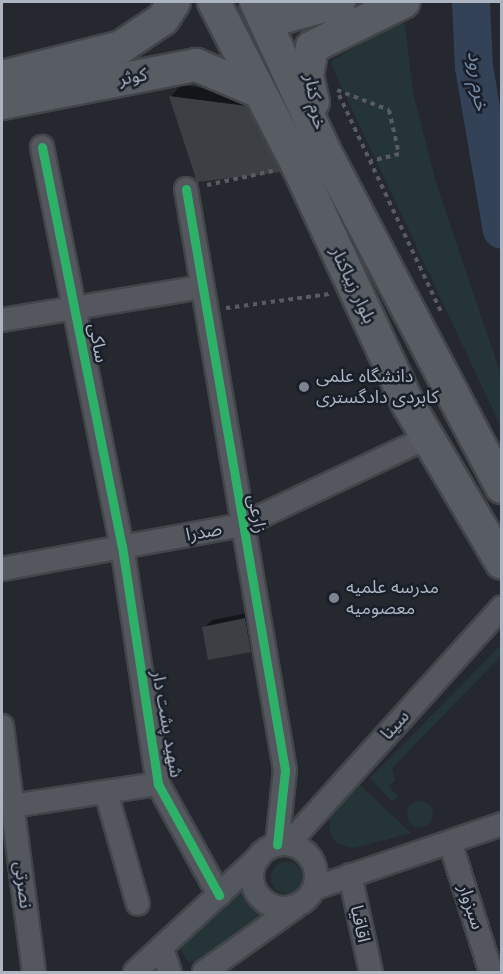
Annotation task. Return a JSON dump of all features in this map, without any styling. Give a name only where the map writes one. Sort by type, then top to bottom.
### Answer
[{"type":"main road","name":"کوثر","points":[[2,77],[121,47],[163,20],[174,2]]},
{"type":"main road","name":"بلوار زیباکنار","points":[[214,2],[298,166],[426,438],[501,563]]},
{"type":"main road","points":[[257,2],[287,16],[339,2]]},
{"type":"main road","name":"بلوار زیباکنار","points":[[257,2],[324,150],[501,487]]},
{"type":"main road","name":"خرم کنار","points":[[324,150],[307,76],[312,47],[403,2]]},
{"type":"main road","points":[[121,47],[137,60],[128,78]]},
{"type":"main road","name":"کوثر","points":[[2,103],[196,65],[260,92]]},
{"type":"street","name":"ساکی","points":[[42,147],[122,546]]},
{"type":"street","name":"زارعی","points":[[186,189],[285,770],[282,844]]},
{"type":"street","points":[[2,320],[202,287]]},
{"type":"street","name":"صدرا","points":[[2,569],[242,525],[426,438]]},
{"type":"street","name":"شهید پشت دار","points":[[122,546],[158,784],[219,895]]},
{"type":"street","name":"سینا","points":[[282,844],[501,607]]},
{"type":"street","name":"نصرتی","points":[[2,726],[34,972]]},
{"type":"street","points":[[12,807],[158,784]]},
{"type":"street","points":[[106,792],[138,904]]},
{"type":"street","points":[[204,972],[295,907],[315,888],[501,824]]},
{"type":"street","name":"سبزوار","points":[[450,842],[491,972]]},
{"type":"street","points":[[135,972],[162,950],[258,858],[282,844],[308,854],[315,888]]},
{"type":"street","points":[[258,858],[252,871],[259,896],[275,907],[295,907]]},
{"type":"street","name":"اقاقیا","points":[[350,875],[370,972]]},
{"type":"street","points":[[162,950],[170,972]]},
{"type":"path","points":[[332,81],[446,324]]},
{"type":"path","points":[[336,90],[389,110],[399,154],[371,161]]},
{"type":"path","points":[[186,189],[298,166]]},
{"type":"path","points":[[206,311],[355,291]]},
{"type":"shaded area","points":[[397,22],[405,25],[413,93],[437,186],[501,375],[501,427],[330,62]]},
{"type":"shaded area","points":[[501,645],[501,656],[392,768],[395,781],[388,786],[398,796],[392,802],[370,778]]},
{"type":"shaded area","points":[[360,785],[411,833],[354,848],[336,843],[330,833],[330,816]]},
{"type":"shaded area","points":[[420,801],[430,804],[433,814],[430,824],[420,827],[410,824],[407,814],[410,804]]},
{"type":"shaded area","points":[[287,862],[299,866],[303,878],[299,890],[287,894],[275,890],[271,878],[275,866]]},
{"type":"shaded area","points":[[243,881],[246,902],[267,917],[199,963],[187,961],[179,945]]},
{"type":"building","points":[[169,96],[247,106],[281,172],[197,182]]},
{"type":"building","points":[[245,618],[251,652],[208,660],[202,627]]},
{"type":"waterway","name":"خرم رود","points":[[471,2],[474,67],[502,230]]},
{"type":"cycle path","points":[[42,147],[122,546],[158,784],[219,895]]},
{"type":"cycle path","points":[[186,189],[285,770],[277,845]]},
{"type":"place","name":"دانشگاه علمی کابردی دادگستری","points":[[304,387]]},
{"type":"place","name":"مدرسه علمیه معصومیه","points":[[334,598]]}]
